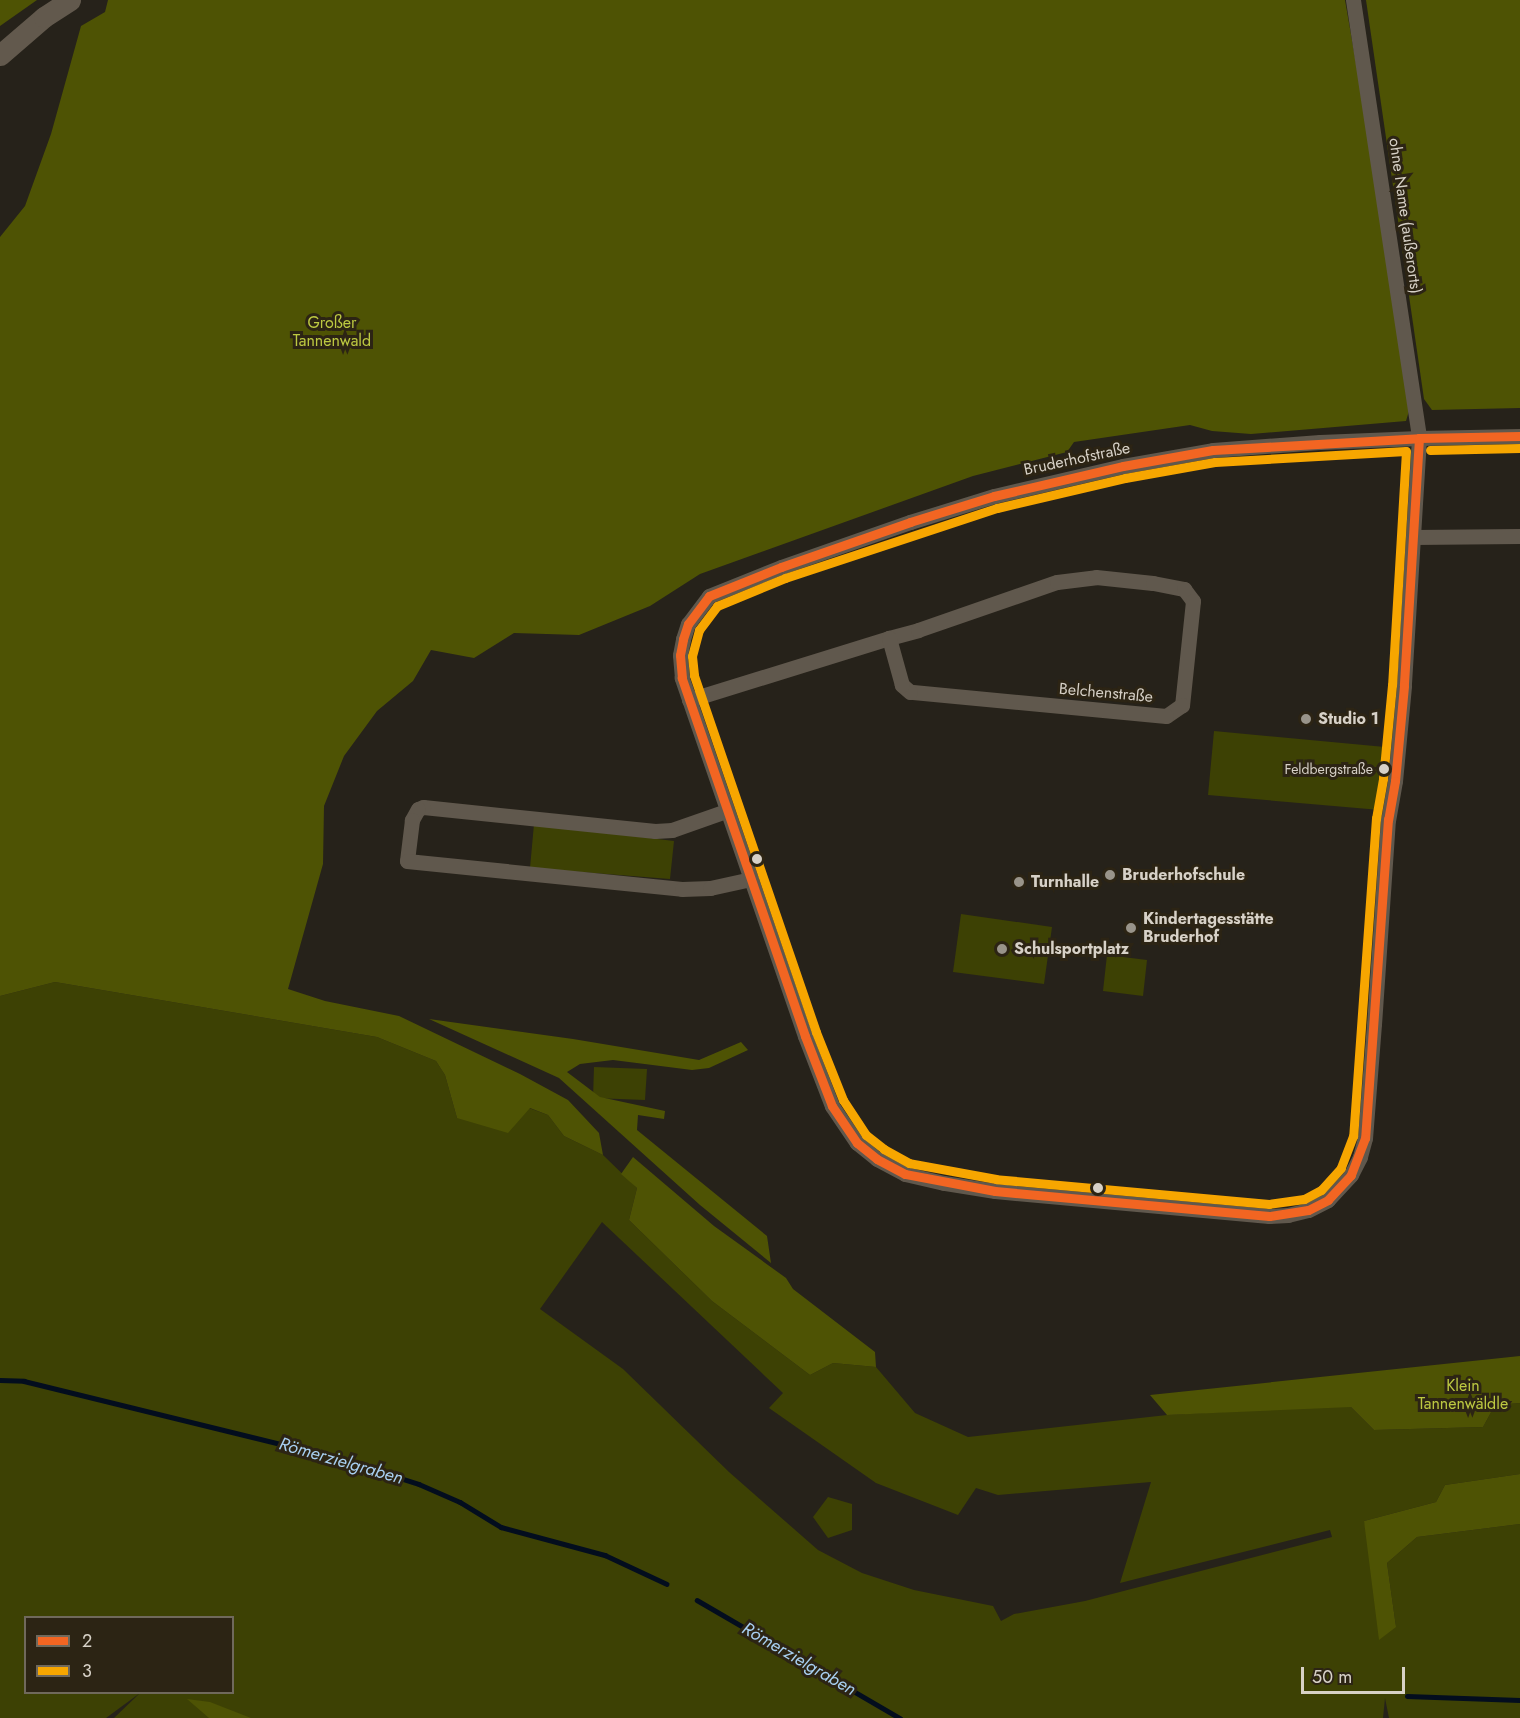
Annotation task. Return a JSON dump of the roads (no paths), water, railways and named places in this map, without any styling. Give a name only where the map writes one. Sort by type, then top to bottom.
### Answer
[{"type":"main road","points":[[0,55],[44,17],[70,0]]},
{"type":"street","name":"ohne Name (außerorts)","points":[[1353,0],[1419,438]]},
{"type":"street","name":"Bruderhofstraße","points":[[689,700],[682,678],[680,655],[683,639],[688,624],[709,596],[781,567],[910,522],[994,496],[1123,466],[1213,450],[1419,438],[1520,436]]},
{"type":"street","points":[[689,700],[805,1036],[832,1106],[857,1143],[877,1159],[905,1174],[995,1191],[1269,1216],[1308,1210],[1328,1200],[1341,1188],[1360,1157],[1365,1138],[1388,819],[1403,696],[1419,438]]},
{"type":"street","points":[[1414,537],[1520,536]]},
{"type":"street","name":"Belchenstraße","points":[[689,700],[889,638],[1057,582],[1096,577],[1184,589],[1193,601],[1182,705],[1166,717],[910,692],[902,685],[889,638]]},
{"type":"street","points":[[726,811],[672,830],[655,831],[423,807],[418,809],[412,820],[407,861],[682,890],[710,888],[751,879]]},
{"type":"waterway","name":"Römerzielgraben","points":[[0,1380],[24,1381],[337,1458],[419,1484],[460,1502],[501,1527],[605,1555],[667,1584]]},
{"type":"waterway","name":"Römerzielgraben","points":[[697,1600],[900,1718]]},
{"type":"waterway","points":[[1407,1696],[1520,1700]]},
{"type":"place","name":"Studio 1","points":[[1306,719]]},
{"type":"place","name":"Feldbergstraße","points":[[1384,769]]},
{"type":"place","name":"Bruderhofschule","points":[[1110,875]]},
{"type":"place","name":"Turnhalle","points":[[1019,882]]},
{"type":"place","name":"Kindertagesstätte Bruderhof","points":[[1131,928]]},
{"type":"place","name":"Schulsportplatz","points":[[1002,949]]},
{"type":"park label","name":"Großer Tannenwald","points":[[332,332]]},
{"type":"park label","name":"Klein Tannenwäldle","points":[[1463,1395]]}]
